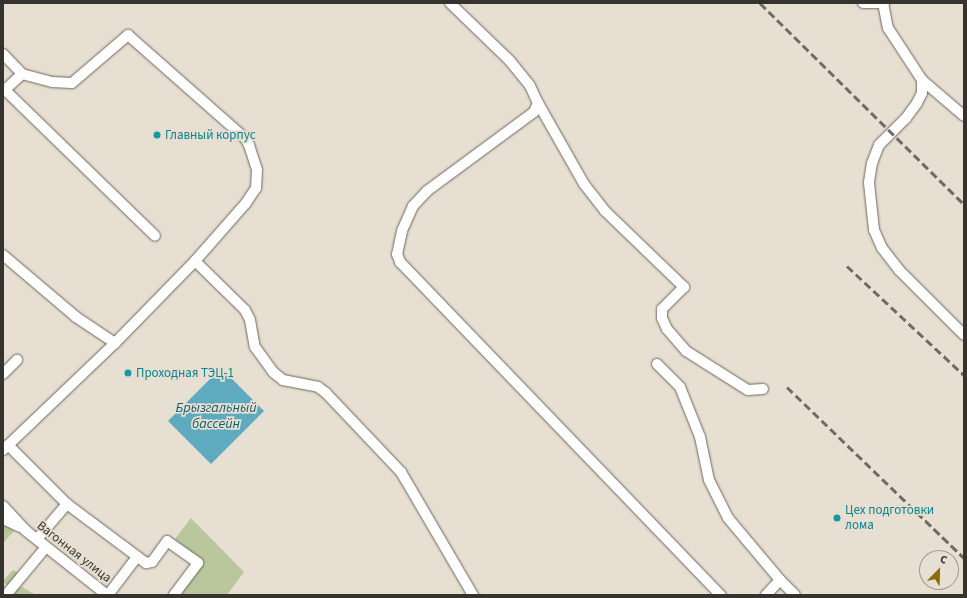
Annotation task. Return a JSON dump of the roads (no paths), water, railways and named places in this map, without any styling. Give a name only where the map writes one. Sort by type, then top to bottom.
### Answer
[{"type":"street","points":[[450,3],[510,61],[530,86],[584,184],[605,211],[684,287],[662,309],[662,318],[667,329],[686,351],[748,390],[763,389]]},
{"type":"street","points":[[863,3],[884,3],[888,28],[922,80],[964,116]]},
{"type":"street","points":[[3,54],[22,74],[52,82],[72,83],[128,35],[244,138],[249,145],[257,170],[256,188],[246,203],[195,261],[115,343],[6,447],[67,504],[146,563],[152,562],[167,541],[198,563],[174,595]]},
{"type":"street","points":[[22,74],[5,90],[155,236]]},
{"type":"street","points":[[922,80],[922,93],[917,103],[906,118],[879,144],[872,163],[868,183],[874,230],[882,248],[899,270],[964,335]]},
{"type":"street","points":[[538,103],[534,112],[422,196],[413,206],[402,231],[397,254],[400,262],[721,595]]},
{"type":"street","points":[[3,256],[76,317],[115,343]]},
{"type":"street","points":[[195,261],[245,310],[250,320],[255,347],[273,372],[283,380],[318,388],[330,396],[401,472],[473,595]]},
{"type":"street","points":[[3,374],[17,360]]},
{"type":"street","points":[[657,364],[680,387],[700,437],[709,480],[728,518],[780,580],[795,595]]},
{"type":"street","points":[[37,539],[67,504]]},
{"type":"street","points":[[3,506],[25,530]]},
{"type":"street","points":[[3,519],[25,530]]},
{"type":"street","name":"Вагонная улица","points":[[25,530],[108,595]]},
{"type":"street","points":[[7,595],[46,547]]},
{"type":"street","points":[[108,595],[137,557]]},
{"type":"street","points":[[766,595],[780,580]]},
{"type":"water","name":"Брызгальный бассейн","points":[[221,368],[264,411],[211,464],[168,421]]},
{"type":"railway","points":[[760,3],[964,204]]},
{"type":"railway","points":[[847,266],[964,375]]},
{"type":"railway","points":[[787,387],[964,558]]},
{"type":"place","name":"Главный корпус","points":[[157,135]]},
{"type":"place","name":"Проходная ТЭЦ-1","points":[[128,373]]},
{"type":"place","name":"Цех подготовки лома","points":[[837,518]]}]
